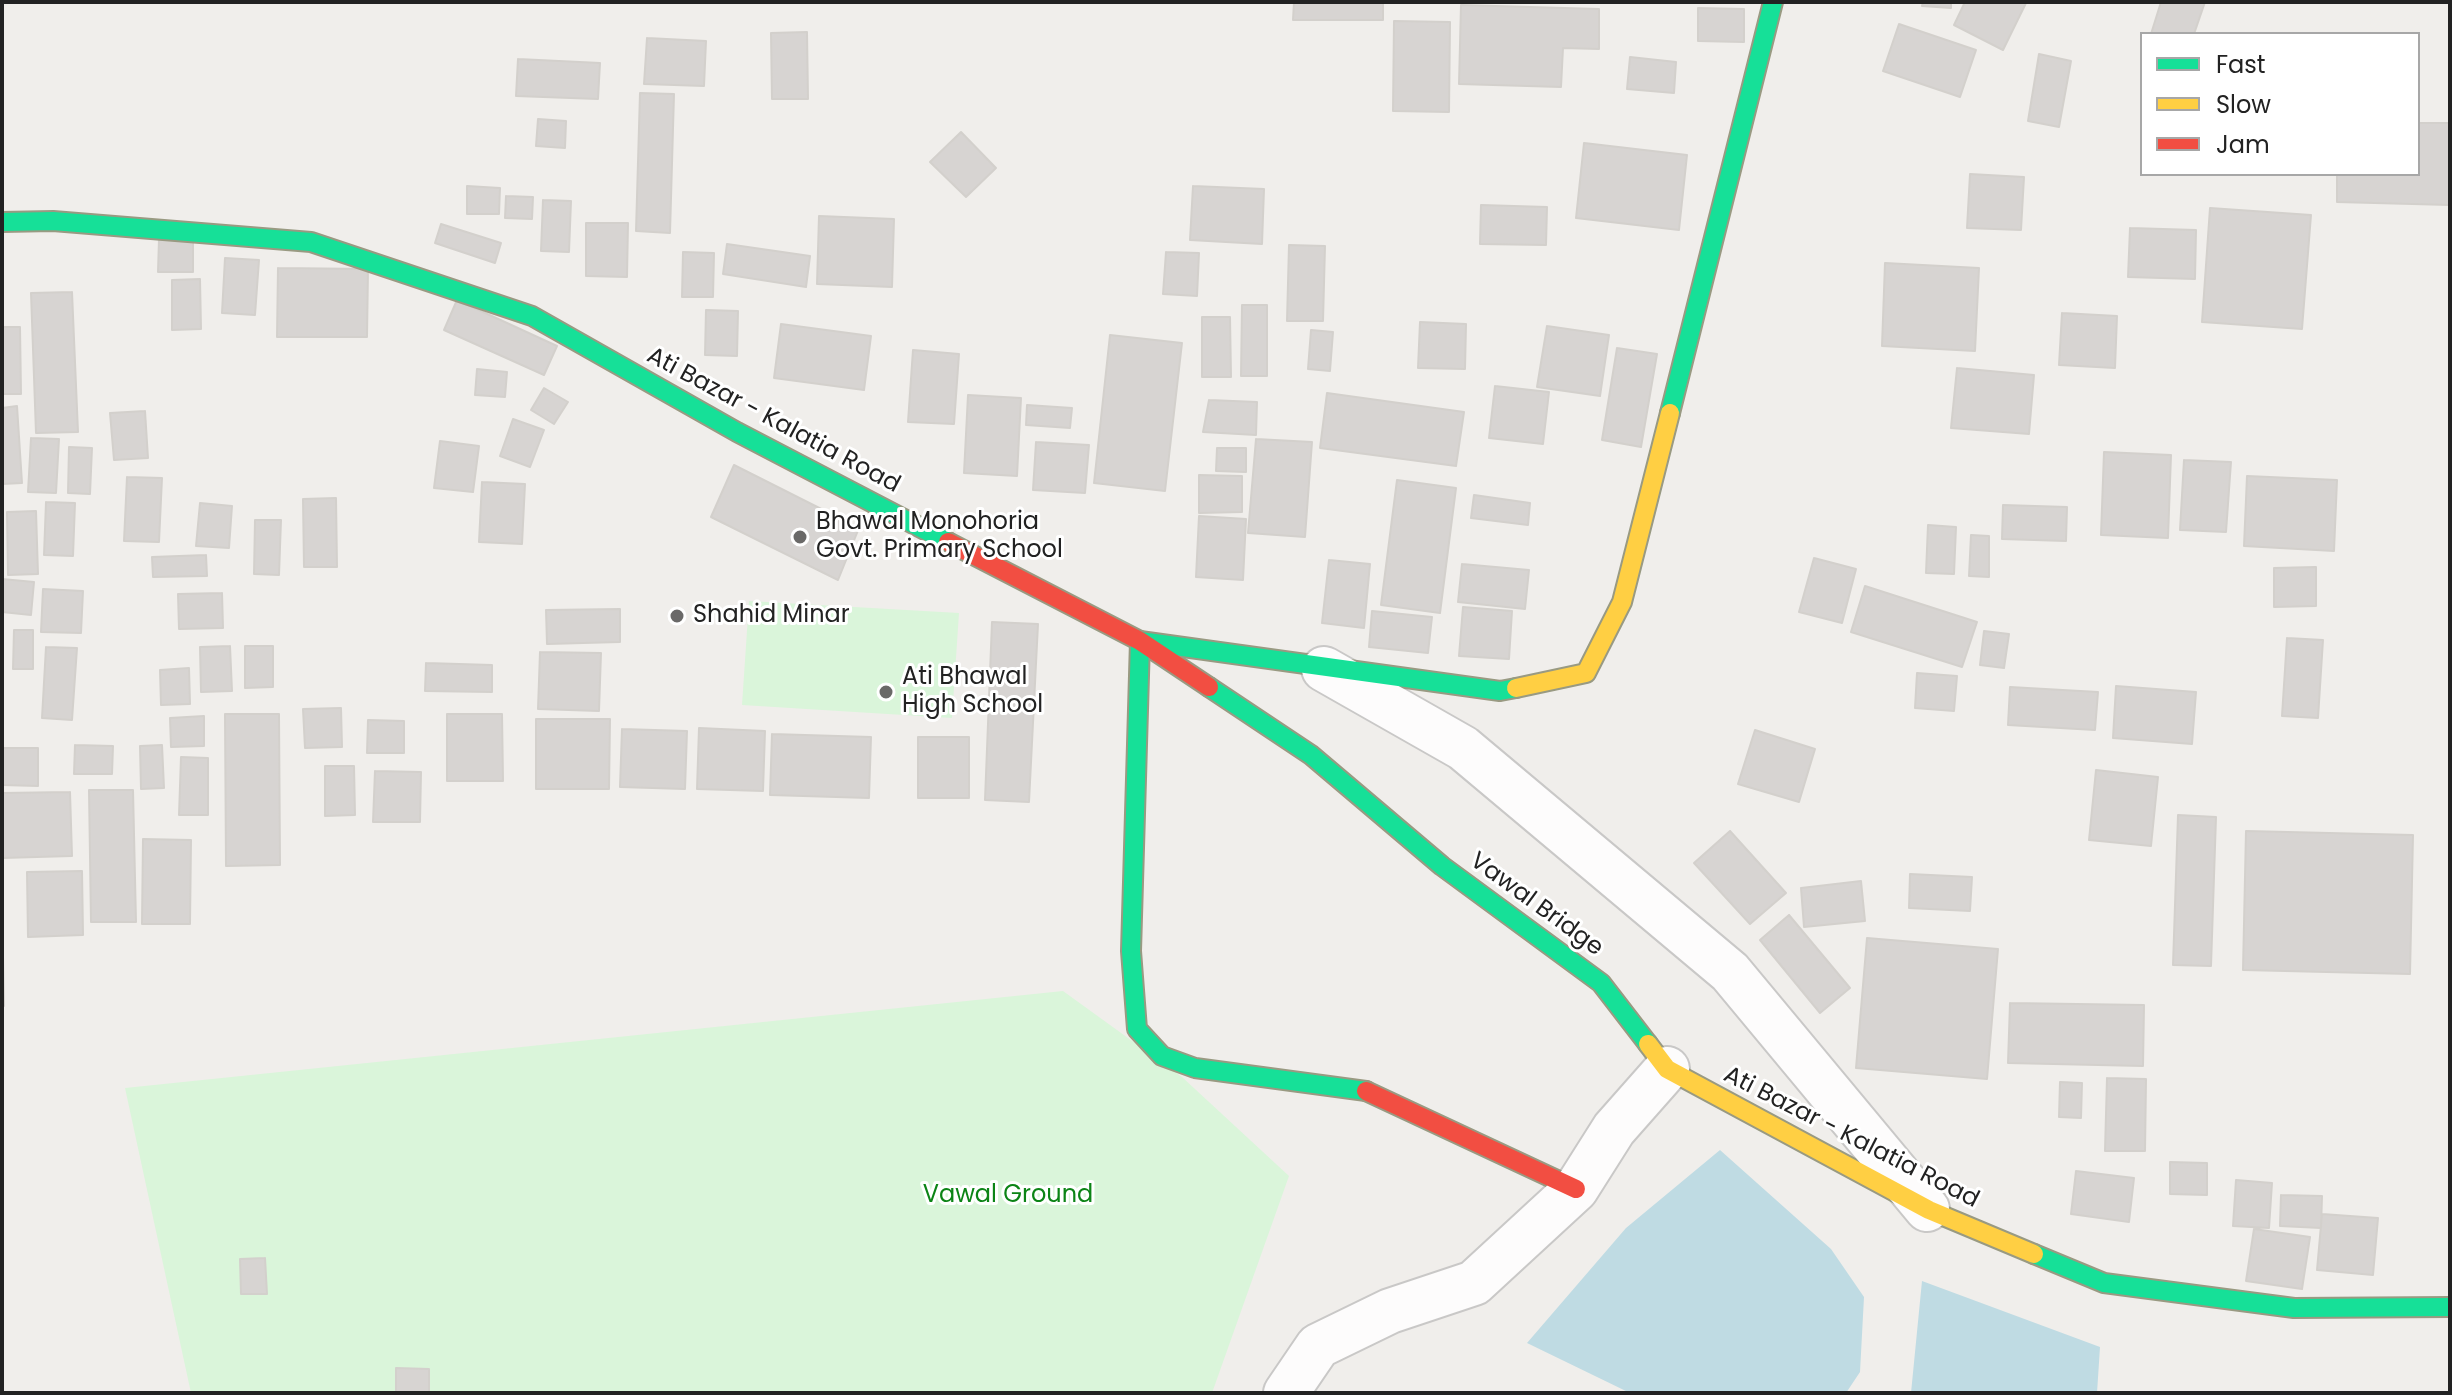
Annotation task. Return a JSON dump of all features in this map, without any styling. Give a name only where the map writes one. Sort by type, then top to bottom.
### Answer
[{"type":"main road","points":[[1576,1189],[1371,1092],[1195,1068],[1162,1056],[1137,1029],[1131,951],[1140,641],[1324,669],[1500,691],[1586,673],[1622,602],[1773,2]]},
{"type":"main road","name":"Ati Bazar - Kalatia Road","points":[[2,222],[53,221],[311,242],[532,316],[737,432],[1140,641],[1311,755],[1442,866]]},
{"type":"main road","name":"Vawal Bridge","points":[[1442,866],[1601,983]]},
{"type":"main road","name":"Ati Bazar - Kalatia Road","points":[[1601,983],[1667,1069],[1929,1210],[2104,1283],[2294,1308],[2450,1307]]},
{"type":"street","points":[[1324,669],[1463,748],[1730,972],[1929,1210]]},
{"type":"street","points":[[1286,1393],[1318,1346],[1390,1311],[1474,1283],[1576,1189],[1614,1129],[1667,1069]]},
{"type":"green space","points":[[749,601],[959,613],[952,718],[742,705]]},
{"type":"green space","name":"Vawal Ground","points":[[1063,991],[1182,1077],[1289,1176],[1212,1393],[191,1393],[125,1088]]},
{"type":"water","points":[[1720,1150],[1831,1249],[1864,1297],[1860,1372],[1846,1393],[1630,1393],[1527,1343],[1626,1228]]},
{"type":"water","points":[[1922,1281],[2100,1347],[2097,1393],[1911,1393]]},
{"type":"building","points":[[1294,2],[1383,2],[1383,20],[1293,20]]},
{"type":"building","points":[[1923,2],[1951,2],[1951,8],[1922,6]]},
{"type":"building","points":[[1965,2],[2026,3],[2003,50],[1954,25]]},
{"type":"building","points":[[2161,2],[2205,2],[2195,32],[2152,32]]},
{"type":"building","points":[[1461,5],[1599,9],[1599,49],[1563,48],[1561,87],[1459,84]]},
{"type":"building","points":[[1698,8],[1744,9],[1744,42],[1698,41]]},
{"type":"building","points":[[1394,21],[1450,22],[1449,112],[1393,111]]},
{"type":"building","points":[[1899,24],[1976,50],[1960,97],[1883,71]]},
{"type":"building","points":[[807,32],[808,99],[772,99],[771,33]]},
{"type":"building","points":[[647,38],[706,41],[704,86],[644,84]]},
{"type":"building","points":[[2039,54],[2071,61],[2059,127],[2028,121]]},
{"type":"building","points":[[1630,57],[1676,62],[1674,93],[1627,89]]},
{"type":"building","points":[[518,59],[600,63],[598,99],[516,96]]},
{"type":"building","points":[[640,93],[674,94],[670,233],[636,231]]},
{"type":"building","points":[[538,119],[566,121],[565,148],[536,146]]},
{"type":"building","points":[[2420,123],[2450,123],[2450,205],[2337,202],[2337,176],[2420,176]]},
{"type":"building","points":[[961,132],[996,168],[966,197],[930,162]]},
{"type":"building","points":[[1584,143],[1687,155],[1679,230],[1576,218]]},
{"type":"building","points":[[1970,174],[2024,177],[2021,230],[1967,228]]},
{"type":"building","points":[[467,186],[500,188],[499,214],[467,214]]},
{"type":"building","points":[[1193,186],[1264,189],[1262,244],[1190,240]]},
{"type":"building","points":[[506,196],[533,197],[532,219],[505,218]]},
{"type":"building","points":[[543,200],[571,201],[569,252],[541,251]]},
{"type":"building","points":[[1481,205],[1547,207],[1546,245],[1480,244]]},
{"type":"building","points":[[2210,208],[2311,215],[2302,329],[2202,322]]},
{"type":"building","points":[[819,216],[894,219],[892,287],[817,284]]},
{"type":"building","points":[[586,223],[628,223],[627,277],[586,276]]},
{"type":"building","points":[[441,224],[501,243],[495,263],[435,243]]},
{"type":"building","points":[[2130,228],[2196,230],[2195,279],[2128,277]]},
{"type":"building","points":[[159,239],[193,239],[193,272],[158,272]]},
{"type":"building","points":[[727,244],[810,256],[806,287],[723,274]]},
{"type":"building","points":[[1289,245],[1325,246],[1323,321],[1287,321]]},
{"type":"building","points":[[683,252],[714,253],[713,297],[682,297]]},
{"type":"building","points":[[1166,252],[1199,253],[1197,296],[1163,294]]},
{"type":"building","points":[[225,258],[259,260],[255,315],[222,313]]},
{"type":"building","points":[[1885,263],[1979,268],[1975,351],[1882,346]]},
{"type":"building","points":[[278,268],[368,269],[367,337],[277,337]]},
{"type":"building","points":[[200,279],[201,329],[172,330],[172,280]]},
{"type":"building","points":[[72,292],[78,432],[36,433],[31,293]]},
{"type":"building","points":[[457,300],[557,346],[544,375],[444,330]]},
{"type":"building","points":[[1242,305],[1267,305],[1267,376],[1241,376]]},
{"type":"building","points":[[706,310],[738,311],[737,356],[705,355]]},
{"type":"building","points":[[2062,313],[2117,316],[2115,368],[2059,365]]},
{"type":"building","points":[[1202,317],[1230,317],[1231,377],[1202,377]]},
{"type":"building","points":[[1420,322],[1466,324],[1465,369],[1418,368]]},
{"type":"building","points":[[781,324],[871,336],[864,390],[774,378]]},
{"type":"building","points":[[1547,326],[1609,335],[1600,396],[1537,387]]},
{"type":"building","points":[[2,327],[20,327],[21,394],[2,394]]},
{"type":"building","points":[[1311,330],[1333,332],[1330,371],[1308,369]]},
{"type":"building","points":[[1110,335],[1182,343],[1165,491],[1094,483]]},
{"type":"building","points":[[1617,348],[1657,354],[1641,447],[1602,440]]},
{"type":"building","points":[[913,350],[959,354],[954,424],[908,422]]},
{"type":"building","points":[[1957,368],[2034,375],[2029,434],[1951,428]]},
{"type":"building","points":[[477,369],[507,372],[505,397],[475,395]]},
{"type":"building","points":[[1495,386],[1549,392],[1543,444],[1489,438]]},
{"type":"building","points":[[544,388],[568,402],[554,424],[531,410]]},
{"type":"building","points":[[1327,393],[1464,412],[1456,466],[1320,448]]},
{"type":"building","points":[[968,395],[1021,398],[1017,476],[964,473]]},
{"type":"building","points":[[1209,400],[1257,402],[1256,435],[1203,432]]},
{"type":"building","points":[[1027,405],[1072,408],[1070,428],[1026,425]]},
{"type":"building","points":[[17,406],[22,483],[2,484],[2,408]]},
{"type":"building","points":[[145,411],[148,458],[114,460],[110,413]]},
{"type":"building","points":[[513,419],[544,430],[530,467],[500,456]]},
{"type":"building","points":[[31,438],[59,439],[56,493],[28,492]]},
{"type":"building","points":[[1256,439],[1312,442],[1305,537],[1248,533]]},
{"type":"building","points":[[440,441],[479,446],[473,492],[434,488]]},
{"type":"building","points":[[1036,442],[1089,445],[1085,493],[1033,490]]},
{"type":"building","points":[[69,447],[92,448],[90,494],[68,493]]},
{"type":"building","points":[[1217,448],[1246,448],[1246,472],[1216,471]]},
{"type":"building","points":[[2104,452],[2171,455],[2168,538],[2101,535]]},
{"type":"building","points":[[2184,460],[2231,462],[2226,532],[2180,530]]},
{"type":"building","points":[[734,465],[859,528],[838,580],[711,517]]},
{"type":"building","points":[[1199,475],[1242,476],[1242,512],[1199,513]]},
{"type":"building","points":[[2247,476],[2337,480],[2334,551],[2244,546]]},
{"type":"building","points":[[127,477],[162,478],[159,542],[124,541]]},
{"type":"building","points":[[1397,480],[1456,488],[1440,613],[1381,605]]},
{"type":"building","points":[[482,482],[525,484],[522,544],[479,542]]},
{"type":"building","points":[[1474,495],[1530,503],[1528,525],[1471,518]]},
{"type":"building","points":[[336,498],[337,567],[304,567],[303,499]]},
{"type":"building","points":[[46,502],[75,503],[73,556],[44,555]]},
{"type":"building","points":[[200,503],[232,506],[229,548],[196,546]]},
{"type":"building","points":[[2003,505],[2067,507],[2066,541],[2002,539]]},
{"type":"building","points":[[36,511],[38,574],[8,575],[7,512]]},
{"type":"building","points":[[1199,516],[1246,519],[1243,580],[1196,577]]},
{"type":"building","points":[[255,520],[281,520],[279,575],[254,574]]},
{"type":"building","points":[[1928,525],[1956,527],[1954,574],[1926,573]]},
{"type":"building","points":[[1971,535],[1989,536],[1989,577],[1969,576]]},
{"type":"building","points":[[206,555],[207,576],[153,577],[152,557]]},
{"type":"building","points":[[1814,558],[1856,569],[1842,623],[1799,612]]},
{"type":"building","points":[[1329,560],[1370,564],[1364,628],[1322,623]]},
{"type":"building","points":[[1462,564],[1529,570],[1525,609],[1458,602]]},
{"type":"building","points":[[2316,567],[2316,606],[2274,607],[2274,568]]},
{"type":"building","points":[[2,579],[34,582],[31,615],[2,612]]},
{"type":"building","points":[[1865,586],[1977,622],[1962,667],[1851,632]]},
{"type":"building","points":[[43,589],[83,591],[81,633],[41,632]]},
{"type":"building","points":[[222,593],[223,628],[179,629],[178,594]]},
{"type":"building","points":[[1463,607],[1512,611],[1509,659],[1459,656]]},
{"type":"building","points":[[620,609],[620,642],[547,644],[546,610]]},
{"type":"building","points":[[1372,611],[1432,617],[1428,653],[1369,647]]},
{"type":"building","points":[[992,622],[1038,624],[1029,802],[985,800]]},
{"type":"building","points":[[14,630],[33,630],[33,669],[13,669]]},
{"type":"building","points":[[1984,631],[2009,634],[2004,668],[1980,665]]},
{"type":"building","points":[[2287,638],[2323,640],[2318,718],[2282,716]]},
{"type":"building","points":[[230,646],[232,691],[201,692],[200,647]]},
{"type":"building","points":[[245,646],[273,646],[273,687],[245,688]]},
{"type":"building","points":[[46,647],[77,648],[72,720],[42,718]]},
{"type":"building","points":[[540,652],[601,653],[599,711],[538,709]]},
{"type":"building","points":[[426,663],[492,665],[492,692],[425,691]]},
{"type":"building","points":[[189,668],[190,704],[161,705],[160,670]]},
{"type":"building","points":[[1917,673],[1957,676],[1954,711],[1915,708]]},
{"type":"building","points":[[2116,686],[2196,692],[2192,744],[2113,738]]},
{"type":"building","points":[[2010,687],[2098,692],[2095,730],[2008,725]]},
{"type":"building","points":[[341,708],[342,747],[305,748],[303,709]]},
{"type":"building","points":[[225,714],[279,714],[280,865],[226,866]]},
{"type":"building","points":[[447,714],[502,714],[503,781],[447,781]]},
{"type":"building","points":[[204,716],[204,746],[171,747],[170,718]]},
{"type":"building","points":[[536,719],[610,719],[609,789],[536,789]]},
{"type":"building","points":[[368,720],[404,721],[404,753],[367,753]]},
{"type":"building","points":[[699,728],[765,731],[763,791],[697,789]]},
{"type":"building","points":[[622,729],[687,731],[685,789],[620,787]]},
{"type":"building","points":[[1755,730],[1815,749],[1799,802],[1738,784]]},
{"type":"building","points":[[772,734],[871,737],[869,798],[770,795]]},
{"type":"building","points":[[918,737],[969,737],[969,798],[918,798]]},
{"type":"building","points":[[75,745],[113,746],[112,774],[74,774]]},
{"type":"building","points":[[162,745],[164,788],[141,789],[140,746]]},
{"type":"building","points":[[2,748],[38,748],[38,786],[2,785]]},
{"type":"building","points":[[181,757],[208,758],[208,815],[179,815]]},
{"type":"building","points":[[325,766],[354,766],[355,815],[325,816]]},
{"type":"building","points":[[2096,770],[2158,777],[2151,846],[2089,840]]},
{"type":"building","points":[[375,771],[421,772],[420,822],[373,822]]},
{"type":"building","points":[[89,790],[133,790],[136,922],[91,922]]},
{"type":"building","points":[[70,792],[72,856],[2,858],[2,793]]},
{"type":"building","points":[[2178,815],[2216,817],[2211,966],[2173,965]]},
{"type":"building","points":[[1730,831],[1786,893],[1750,924],[1694,863]]},
{"type":"building","points":[[2246,831],[2413,835],[2410,974],[2243,970]]},
{"type":"building","points":[[143,839],[191,840],[190,924],[142,924]]},
{"type":"building","points":[[82,871],[83,935],[28,937],[27,872]]},
{"type":"building","points":[[1910,874],[1972,877],[1970,911],[1909,908]]},
{"type":"building","points":[[1861,881],[1865,921],[1804,927],[1801,888]]},
{"type":"building","points":[[2,908],[4,1006],[2,1006]]},
{"type":"building","points":[[1789,915],[1850,988],[1820,1013],[1760,940]]},
{"type":"building","points":[[1867,938],[1998,949],[1987,1079],[1856,1068]]},
{"type":"building","points":[[2010,1003],[2144,1005],[2143,1066],[2008,1063]]},
{"type":"building","points":[[2107,1078],[2146,1079],[2145,1151],[2105,1151]]},
{"type":"building","points":[[2060,1082],[2082,1083],[2081,1118],[2059,1117]]},
{"type":"building","points":[[2170,1162],[2207,1163],[2207,1195],[2170,1194]]},
{"type":"building","points":[[2076,1171],[2134,1178],[2129,1222],[2071,1214]]},
{"type":"building","points":[[2236,1180],[2272,1183],[2269,1228],[2233,1226]]},
{"type":"building","points":[[2281,1195],[2322,1196],[2321,1228],[2280,1226]]},
{"type":"building","points":[[2322,1214],[2378,1218],[2373,1275],[2317,1270]]},
{"type":"building","points":[[2254,1229],[2310,1237],[2302,1289],[2246,1281]]},
{"type":"building","points":[[265,1258],[267,1294],[241,1294],[240,1259]]},
{"type":"building","points":[[396,1368],[429,1369],[429,1393],[396,1393]]},
{"type":"traffic: fast","points":[[1670,413],[1773,2]]},
{"type":"traffic: fast","points":[[2,222],[53,221],[311,242],[532,316],[737,432],[948,542]]},
{"type":"traffic: fast","points":[[1366,1091],[1195,1068],[1162,1056],[1137,1029],[1131,951],[1140,641],[1500,691],[1516,688]]},
{"type":"traffic: fast","points":[[1209,687],[1311,755],[1442,866],[1601,983],[1648,1044]]},
{"type":"traffic: fast","points":[[2034,1254],[2104,1283],[2294,1308],[2450,1307]]},
{"type":"traffic: slow","points":[[1516,688],[1586,673],[1622,602],[1670,413]]},
{"type":"traffic: slow","points":[[1648,1044],[1667,1069],[1929,1210],[2034,1254]]},
{"type":"traffic: jam","points":[[948,542],[1140,641],[1209,687]]},
{"type":"traffic: jam","points":[[1366,1091],[1576,1189]]},
{"type":"place","name":"Bhawal Monohoria Govt. Primary School","points":[[800,537]]},
{"type":"place","name":"Shahid Minar","points":[[677,616]]},
{"type":"place","name":"Ati Bhawal High School","points":[[886,692]]}]
